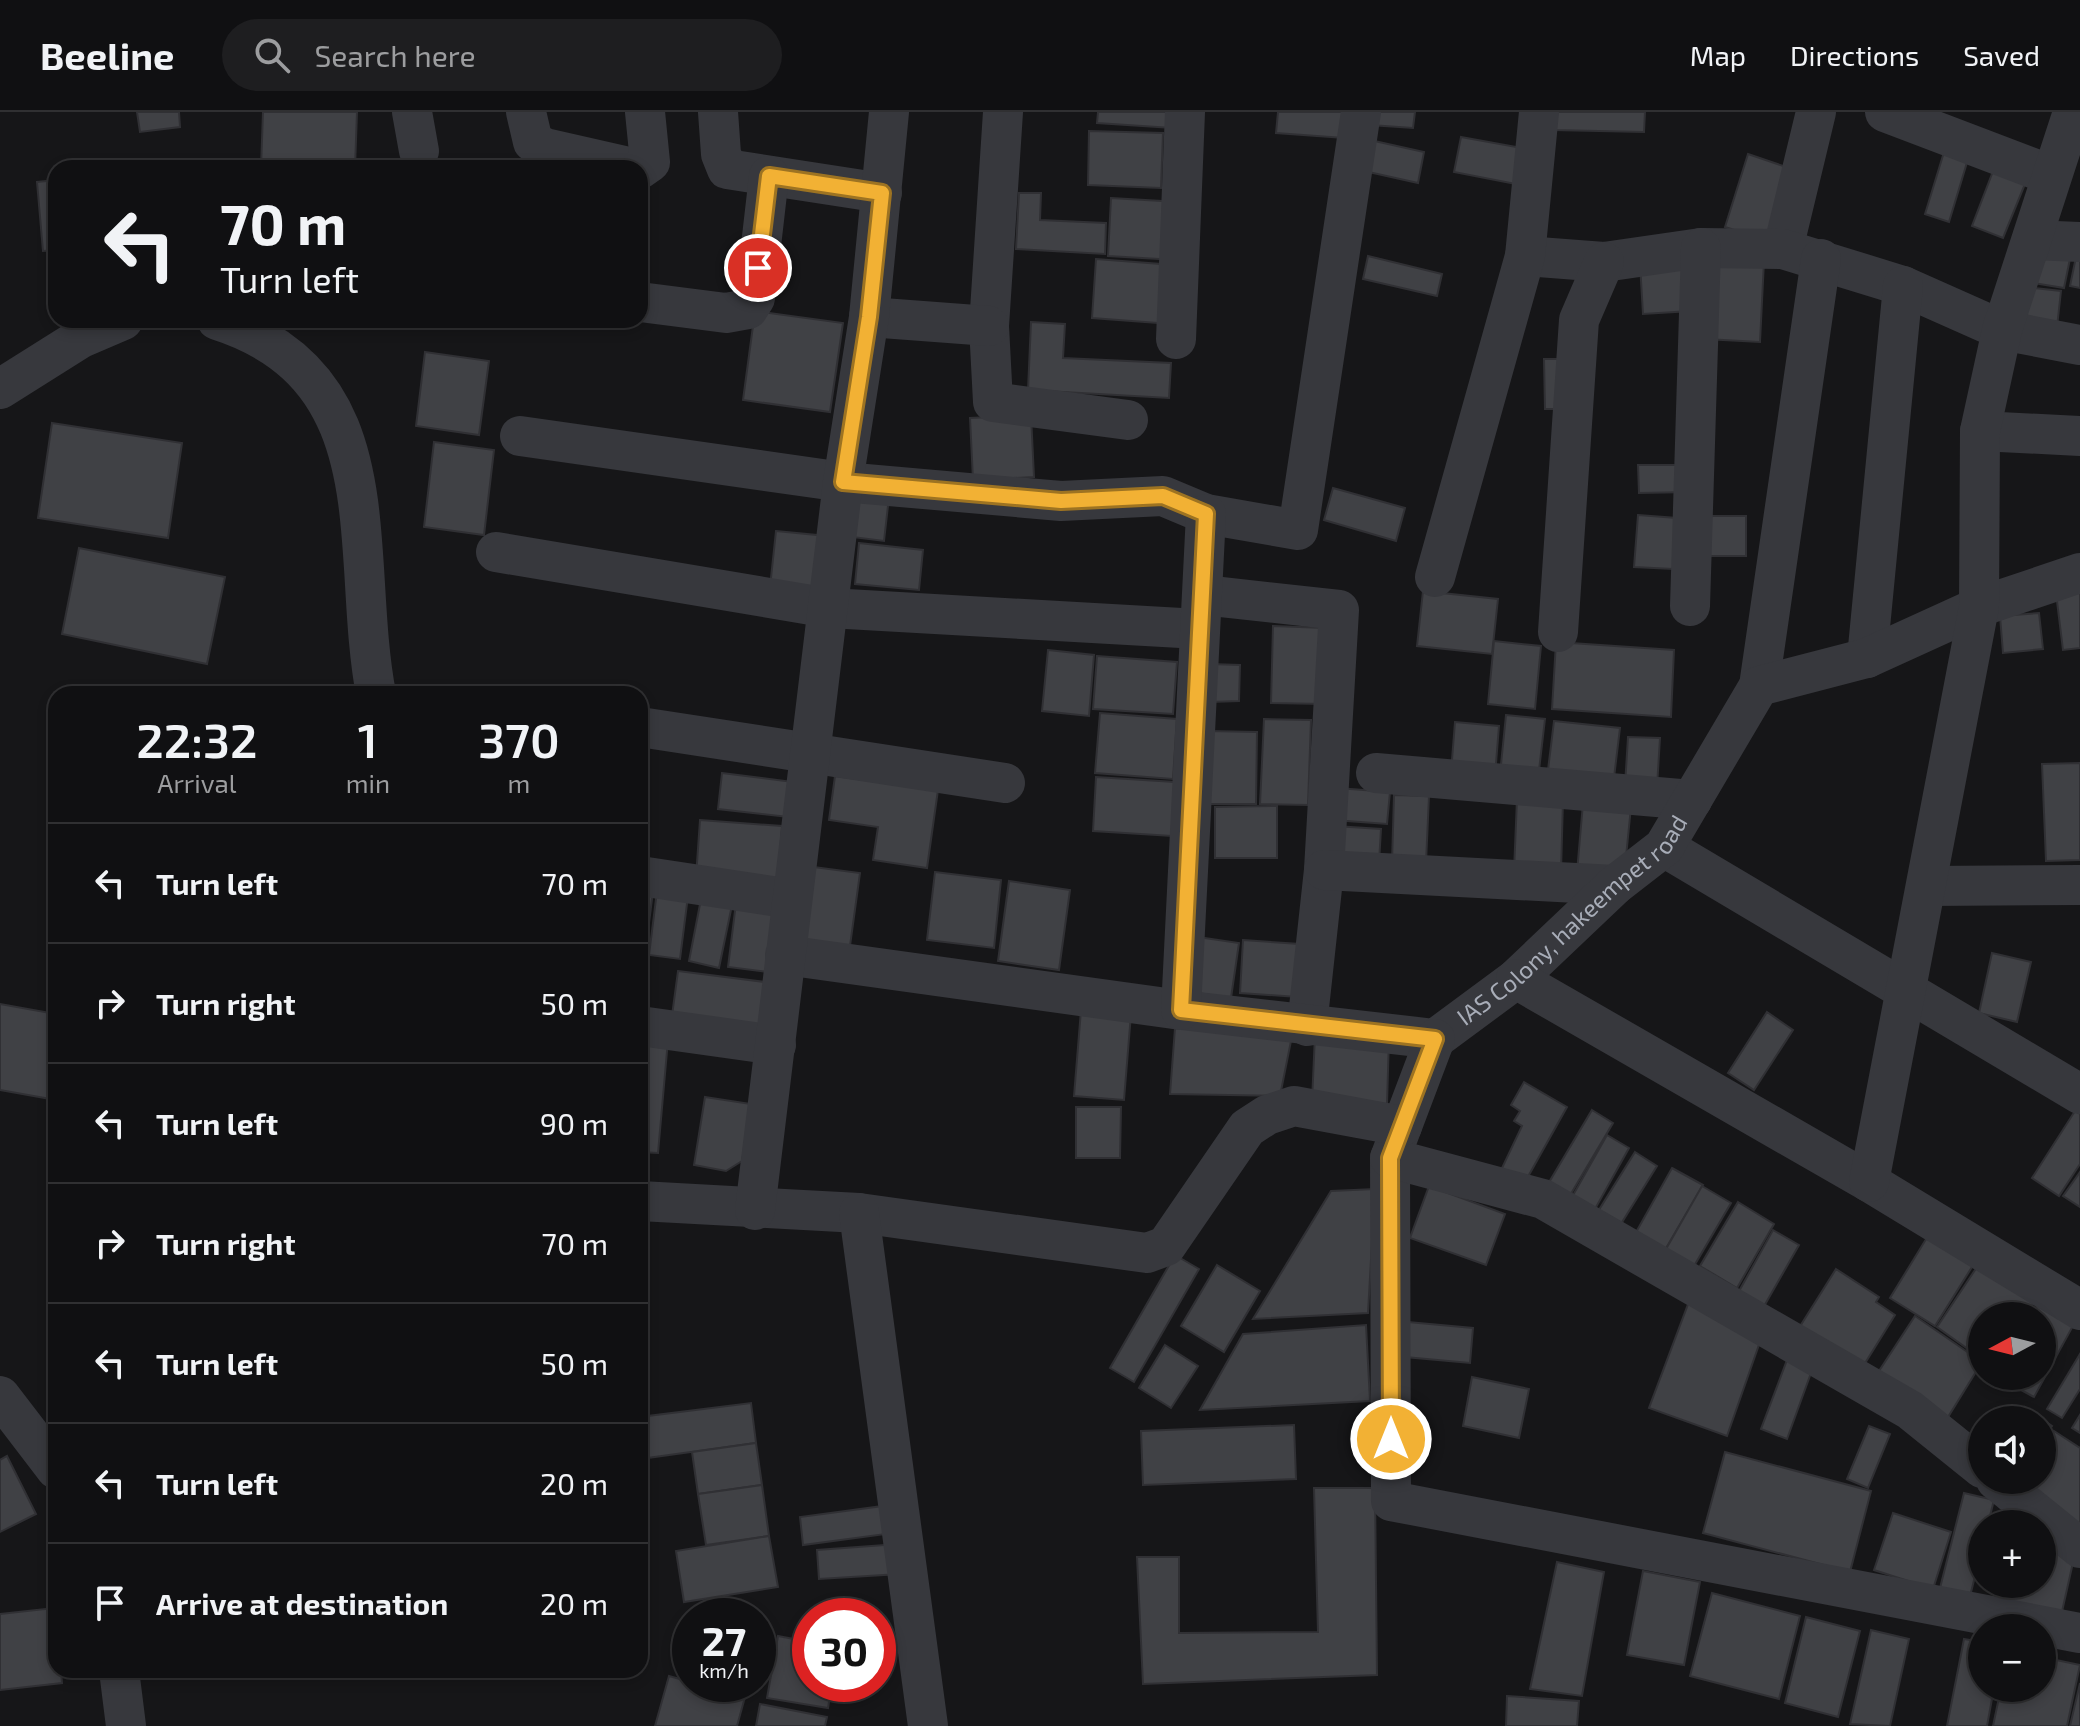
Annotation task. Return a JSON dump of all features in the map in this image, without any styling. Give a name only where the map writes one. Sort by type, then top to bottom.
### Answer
[{"type":"street","points":[[412,112],[419,151]]},
{"type":"street","points":[[526,112],[533,142],[545,148],[598,160]]},
{"type":"street","points":[[645,112],[648,163]]},
{"type":"street","points":[[718,112],[721,154],[727,169],[882,193]]},
{"type":"street","points":[[755,1210],[843,482],[869,317],[889,112]]},
{"type":"street","points":[[1003,112],[989,326],[993,402],[1128,420]]},
{"type":"street","points":[[1176,339],[1185,112]]},
{"type":"street","points":[[520,436],[843,482],[1061,501],[1163,496],[1206,514],[1298,530],[1361,112]]},
{"type":"street","points":[[1435,577],[1525,256],[1539,112]]},
{"type":"street","points":[[1783,249],[1816,112]]},
{"type":"street","points":[[1869,1182],[1979,607],[1980,431],[2002,330],[2067,143],[1885,112]]},
{"type":"street","points":[[648,303],[726,313],[748,309],[755,298],[769,176]]},
{"type":"street","points":[[2032,240],[2080,242]]},
{"type":"street","points":[[1525,256],[1604,262],[1701,248],[1783,249],[1903,286],[2002,330],[2080,345]]},
{"type":"street","points":[[1690,606],[1701,248]]},
{"type":"street","points":[[1821,259],[1759,686],[1867,658],[1979,607],[2080,573]]},
{"type":"street","points":[[1558,632],[1579,320],[1604,262]]},
{"type":"street","points":[[1867,658],[1903,286]]},
{"type":"street","points":[[869,317],[989,326]]},
{"type":"street","points":[[0,389],[81,338],[104,328]]},
{"type":"street","points":[[242,328],[252,331],[310,374],[346,441],[363,523],[372,686]]},
{"type":"street","points":[[1980,431],[2080,436]]},
{"type":"street","points":[[1181,1010],[1206,514]]},
{"type":"street","points":[[496,552],[829,608],[1201,612],[1339,610],[1324,870],[1307,1026]]},
{"type":"street","name":"IAS Colony, hakeempet road","points":[[785,955],[1181,1010],[1435,1039],[1516,979],[1615,885],[1664,847],[1759,686]]},
{"type":"street","points":[[648,728],[1005,783]]},
{"type":"street","points":[[1376,773],[1692,800]]},
{"type":"street","points":[[1664,847],[2080,1094]]},
{"type":"street","points":[[1324,870],[1615,885]]},
{"type":"street","points":[[648,877],[792,899]]},
{"type":"street","points":[[1927,886],[2080,885]]},
{"type":"street","points":[[1516,979],[1869,1182],[2080,1310]]},
{"type":"street","points":[[648,1027],[776,1045]]},
{"type":"street","points":[[1435,1039],[1396,1142],[1391,1501],[2080,1633]]},
{"type":"street","points":[[648,1202],[755,1210],[859,1213],[1147,1253],[1166,1246],[1247,1128],[1267,1115],[1294,1106],[1543,1199],[1910,1410],[1968,1457]]},
{"type":"street","points":[[859,1213],[928,1726]]},
{"type":"street","points":[[0,1396],[48,1459]]},
{"type":"street","points":[[2013,1494],[2080,1548]]},
{"type":"street","points":[[120,1678],[126,1726]]},
{"type":"building","points":[[137,112],[179,112],[180,127],[140,132]]},
{"type":"building","points":[[263,112],[357,112],[355,160],[261,160]]},
{"type":"building","points":[[1098,112],[1173,112],[1172,128],[1097,123]]},
{"type":"building","points":[[1278,112],[1346,112],[1344,138],[1276,133]]},
{"type":"building","points":[[1372,112],[1415,112],[1413,128],[1370,125]]},
{"type":"building","points":[[1553,112],[1645,112],[1644,132],[1553,130]]},
{"type":"building","points":[[1089,131],[1163,133],[1161,188],[1088,185]]},
{"type":"building","points":[[1461,137],[1533,150],[1526,186],[1454,172]]},
{"type":"building","points":[[1948,139],[1972,146],[1949,222],[1925,214]]},
{"type":"building","points":[[1370,140],[1424,152],[1418,183],[1364,171]]},
{"type":"building","points":[[1748,154],[1792,169],[1769,241],[1725,227]]},
{"type":"building","points":[[1995,166],[2027,179],[2003,238],[1972,226]]},
{"type":"building","points":[[48,181],[48,251],[43,251],[37,182]]},
{"type":"building","points":[[1019,193],[1041,193],[1040,220],[1106,223],[1105,254],[1016,249]]},
{"type":"building","points":[[1111,198],[1179,202],[1176,260],[1108,256]]},
{"type":"building","points":[[2038,250],[2071,254],[2064,288],[2028,282]]},
{"type":"building","points":[[2077,252],[2080,252],[2080,288],[2070,286]]},
{"type":"building","points":[[1368,256],[1442,274],[1437,296],[1363,279]]},
{"type":"building","points":[[1096,259],[1174,265],[1171,324],[1092,318]]},
{"type":"building","points":[[1709,259],[1764,261],[1760,342],[1705,339]]},
{"type":"building","points":[[1688,261],[1691,311],[1643,314],[1640,264]]},
{"type":"building","points":[[2025,287],[2061,291],[2056,336],[2020,331]]},
{"type":"building","points":[[755,311],[843,323],[830,412],[743,400]]},
{"type":"building","points":[[1031,322],[1065,324],[1063,358],[1171,363],[1169,398],[1028,390]]},
{"type":"building","points":[[425,352],[489,361],[479,435],[416,426]]},
{"type":"building","points":[[1544,359],[1567,359],[1567,409],[1545,409]]},
{"type":"building","points":[[1031,415],[1034,477],[973,480],[970,418]]},
{"type":"building","points":[[52,423],[182,443],[168,538],[38,518]]},
{"type":"building","points":[[434,442],[494,450],[484,535],[424,527]]},
{"type":"building","points":[[1638,465],[1689,465],[1690,492],[1639,493]]},
{"type":"building","points":[[1333,488],[1405,508],[1396,541],[1324,520]]},
{"type":"building","points":[[858,493],[889,497],[884,541],[852,537]]},
{"type":"building","points":[[1638,515],[1677,518],[1673,569],[1634,567]]},
{"type":"building","points":[[1702,516],[1746,516],[1746,556],[1703,556]]},
{"type":"building","points":[[776,531],[827,536],[822,592],[770,587]]},
{"type":"building","points":[[859,543],[923,550],[919,590],[855,584]]},
{"type":"building","points":[[79,548],[225,577],[207,664],[62,634]]},
{"type":"building","points":[[2080,590],[2080,648],[2063,650],[2056,593]]},
{"type":"building","points":[[1423,591],[1498,599],[1492,654],[1417,646]]},
{"type":"building","points":[[2039,613],[2043,649],[2003,653],[2000,616]]},
{"type":"building","points":[[1273,626],[1326,628],[1324,704],[1271,703]]},
{"type":"building","points":[[1494,641],[1541,646],[1535,709],[1488,704]]},
{"type":"building","points":[[1556,642],[1674,650],[1671,717],[1552,709]]},
{"type":"building","points":[[1048,650],[1094,655],[1089,716],[1042,711]]},
{"type":"building","points":[[1097,656],[1177,662],[1173,714],[1093,709]]},
{"type":"building","points":[[1210,664],[1240,665],[1239,701],[1210,702]]},
{"type":"building","points":[[1100,713],[1177,719],[1173,779],[1095,773]]},
{"type":"building","points":[[1506,715],[1545,719],[1538,779],[1500,774]]},
{"type":"building","points":[[1264,719],[1311,720],[1308,805],[1260,804]]},
{"type":"building","points":[[1554,721],[1620,728],[1613,786],[1547,778]]},
{"type":"building","points":[[1455,722],[1499,726],[1495,776],[1451,772]]},
{"type":"building","points":[[1209,731],[1257,732],[1256,804],[1207,804]]},
{"type":"building","points":[[1628,737],[1660,738],[1657,787],[1625,785]]},
{"type":"building","points":[[2080,763],[2080,860],[2046,861],[2042,764]]},
{"type":"building","points":[[722,773],[801,783],[797,818],[718,809]]},
{"type":"building","points":[[835,776],[938,790],[927,868],[873,860],[878,827],[829,820]]},
{"type":"building","points":[[1096,777],[1175,782],[1172,836],[1093,831]]},
{"type":"building","points":[[1337,788],[1390,792],[1387,824],[1334,820]]},
{"type":"building","points":[[1394,795],[1429,796],[1426,863],[1392,862]]},
{"type":"building","points":[[1517,799],[1563,800],[1561,872],[1514,871]]},
{"type":"building","points":[[1583,803],[1631,807],[1624,877],[1577,872]]},
{"type":"building","points":[[1277,806],[1277,858],[1215,858],[1215,807]]},
{"type":"building","points":[[700,820],[782,826],[778,882],[696,877]]},
{"type":"building","points":[[1335,826],[1381,829],[1379,863],[1333,860]]},
{"type":"building","points":[[806,866],[860,873],[850,946],[796,939]]},
{"type":"building","points":[[935,872],[1001,880],[994,948],[927,940]]},
{"type":"building","points":[[1009,881],[1070,890],[1059,970],[998,961]]},
{"type":"building","points":[[648,890],[653,891],[648,931]]},
{"type":"building","points":[[657,891],[688,896],[680,959],[649,955]]},
{"type":"building","points":[[701,899],[732,905],[719,968],[689,961]]},
{"type":"building","points":[[736,903],[775,907],[767,972],[728,967]]},
{"type":"building","points":[[1198,937],[1239,943],[1231,998],[1190,992]]},
{"type":"building","points":[[1243,940],[1300,944],[1297,997],[1240,993]]},
{"type":"building","points":[[1992,953],[2031,962],[2017,1022],[1979,1013]]},
{"type":"building","points":[[678,971],[765,982],[759,1034],[671,1023]]},
{"type":"building","points":[[0,1004],[48,1013],[48,1099],[0,1090]]},
{"type":"building","points":[[1081,1010],[1131,1014],[1124,1100],[1074,1096]]},
{"type":"building","points":[[1767,1012],[1793,1030],[1754,1090],[1728,1073]]},
{"type":"building","points":[[1175,1028],[1292,1036],[1280,1096],[1170,1094]]},
{"type":"building","points":[[1315,1035],[1389,1038],[1387,1104],[1312,1101]]},
{"type":"building","points":[[648,1039],[668,1040],[658,1153],[648,1152]]},
{"type":"building","points":[[1524,1082],[1567,1107],[1525,1182],[1502,1168],[1522,1126],[1514,1121],[1520,1111],[1511,1105]]},
{"type":"building","points":[[705,1097],[751,1104],[742,1161],[726,1171],[694,1165]]},
{"type":"building","points":[[1076,1107],[1121,1107],[1120,1158],[1076,1158]]},
{"type":"building","points":[[1592,1110],[1613,1123],[1569,1197],[1548,1184]]},
{"type":"building","points":[[2075,1111],[2080,1114],[2080,1164],[2059,1196],[2032,1178]]},
{"type":"building","points":[[1607,1135],[1629,1148],[1595,1209],[1572,1197]]},
{"type":"building","points":[[1635,1152],[1657,1166],[1619,1227],[1597,1213]]},
{"type":"building","points":[[1672,1168],[1703,1185],[1665,1250],[1635,1234]]},
{"type":"building","points":[[2080,1172],[2080,1207],[2063,1196]]},
{"type":"building","points":[[1429,1186],[1505,1214],[1486,1265],[1410,1238]]},
{"type":"building","points":[[1702,1186],[1731,1203],[1694,1266],[1666,1249]]},
{"type":"building","points":[[1375,1189],[1368,1313],[1253,1319],[1331,1191]]},
{"type":"building","points":[[1738,1202],[1774,1224],[1737,1288],[1700,1266]]},
{"type":"building","points":[[1773,1230],[1799,1245],[1763,1308],[1738,1293]]},
{"type":"building","points":[[1931,1231],[1977,1259],[1935,1326],[1890,1298]]},
{"type":"building","points":[[1175,1255],[1199,1269],[1134,1382],[1110,1368]]},
{"type":"building","points":[[1981,1261],[2038,1295],[2034,1302],[1968,1302],[1968,1349],[1937,1327]]},
{"type":"building","points":[[1217,1265],[1260,1291],[1224,1352],[1181,1326]]},
{"type":"building","points":[[1836,1269],[1879,1297],[1876,1302],[1895,1315],[1862,1368],[1799,1328]]},
{"type":"building","points":[[1690,1299],[1761,1339],[1727,1436],[1649,1408]]},
{"type":"building","points":[[2056,1314],[2074,1324],[2056,1357]]},
{"type":"building","points":[[1915,1316],[1968,1352],[1968,1385],[1948,1417],[1879,1371]]},
{"type":"building","points":[[1408,1322],[1473,1328],[1470,1363],[1405,1357]]},
{"type":"building","points":[[1366,1325],[1370,1401],[1200,1410],[1243,1334]]},
{"type":"building","points":[[1165,1345],[1198,1366],[1171,1408],[1139,1388]]},
{"type":"building","points":[[1790,1352],[1811,1373],[1787,1439],[1761,1429]]},
{"type":"building","points":[[2080,1354],[2080,1389],[2062,1418],[2056,1414],[2056,1406],[2049,1406]]},
{"type":"building","points":[[1472,1377],[1529,1389],[1519,1438],[1463,1426]]},
{"type":"building","points":[[2021,1390],[2038,1390],[2034,1397]]},
{"type":"building","points":[[751,1403],[756,1443],[648,1458],[648,1416]]},
{"type":"building","points":[[2080,1415],[2080,1433],[2072,1428]]},
{"type":"building","points":[[1294,1425],[1296,1479],[1143,1485],[1141,1431]]},
{"type":"building","points":[[1869,1426],[1890,1434],[1868,1488],[1847,1479]]},
{"type":"building","points":[[2056,1432],[2080,1448],[2080,1536],[2036,1494],[2056,1494]]},
{"type":"building","points":[[756,1443],[762,1485],[698,1494],[692,1452]]},
{"type":"building","points":[[1725,1452],[1871,1491],[1850,1572],[1703,1533]]},
{"type":"building","points":[[7,1456],[36,1514],[0,1532],[0,1460]]},
{"type":"building","points":[[762,1485],[769,1536],[706,1545],[698,1494]]},
{"type":"building","points":[[1314,1488],[1375,1488],[1377,1675],[1143,1684],[1137,1557],[1179,1557],[1179,1633],[1318,1632]]},
{"type":"building","points":[[1964,1493],[1994,1500],[1992,1510],[1968,1510],[1969,1600],[1939,1592]]},
{"type":"building","points":[[883,1506],[886,1534],[803,1545],[800,1517]]},
{"type":"building","points":[[1893,1513],[1951,1532],[1933,1589],[1874,1570]]},
{"type":"building","points":[[769,1536],[778,1587],[709,1598],[683,1598],[676,1551]]},
{"type":"building","points":[[898,1544],[900,1574],[819,1579],[817,1550]]},
{"type":"building","points":[[2056,1554],[2074,1558],[2059,1625],[2056,1624],[2056,1614],[2009,1614],[2012,1598],[2056,1598]]},
{"type":"building","points":[[1557,1562],[1604,1572],[1582,1696],[1530,1689]]},
{"type":"building","points":[[1643,1571],[1700,1582],[1684,1665],[1627,1655]]},
{"type":"building","points":[[1712,1593],[1800,1616],[1779,1699],[1690,1676]]},
{"type":"building","points":[[48,1609],[48,1678],[62,1678],[62,1683],[0,1690],[0,1614]]},
{"type":"building","points":[[1806,1617],[1860,1631],[1838,1717],[1785,1703]]},
{"type":"building","points":[[1871,1630],[1909,1639],[1890,1726],[1850,1724]]},
{"type":"building","points":[[778,1636],[792,1639],[792,1702],[829,1702],[828,1708],[776,1699]]},
{"type":"building","points":[[1964,1639],[1968,1640],[1968,1702],[1991,1702],[1987,1726],[1947,1726]]},
{"type":"building","points":[[2056,1660],[2080,1665],[2067,1726],[1993,1726],[1998,1702],[2056,1702]]},
{"type":"building","points":[[669,1676],[672,1677],[672,1702],[744,1702],[737,1726],[655,1726]]},
{"type":"building","points":[[2080,1683],[2080,1726],[2070,1726]]},
{"type":"building","points":[[1507,1696],[1579,1701],[1577,1726],[1506,1726]]},
{"type":"building","points":[[760,1704],[827,1717],[825,1726],[756,1726]]},
{"type":"route","points":[[758,268],[769,176],[882,193],[869,317],[843,482],[1061,501],[1163,496],[1206,514],[1181,1010],[1435,1039],[1390,1158],[1391,1439]]}]
